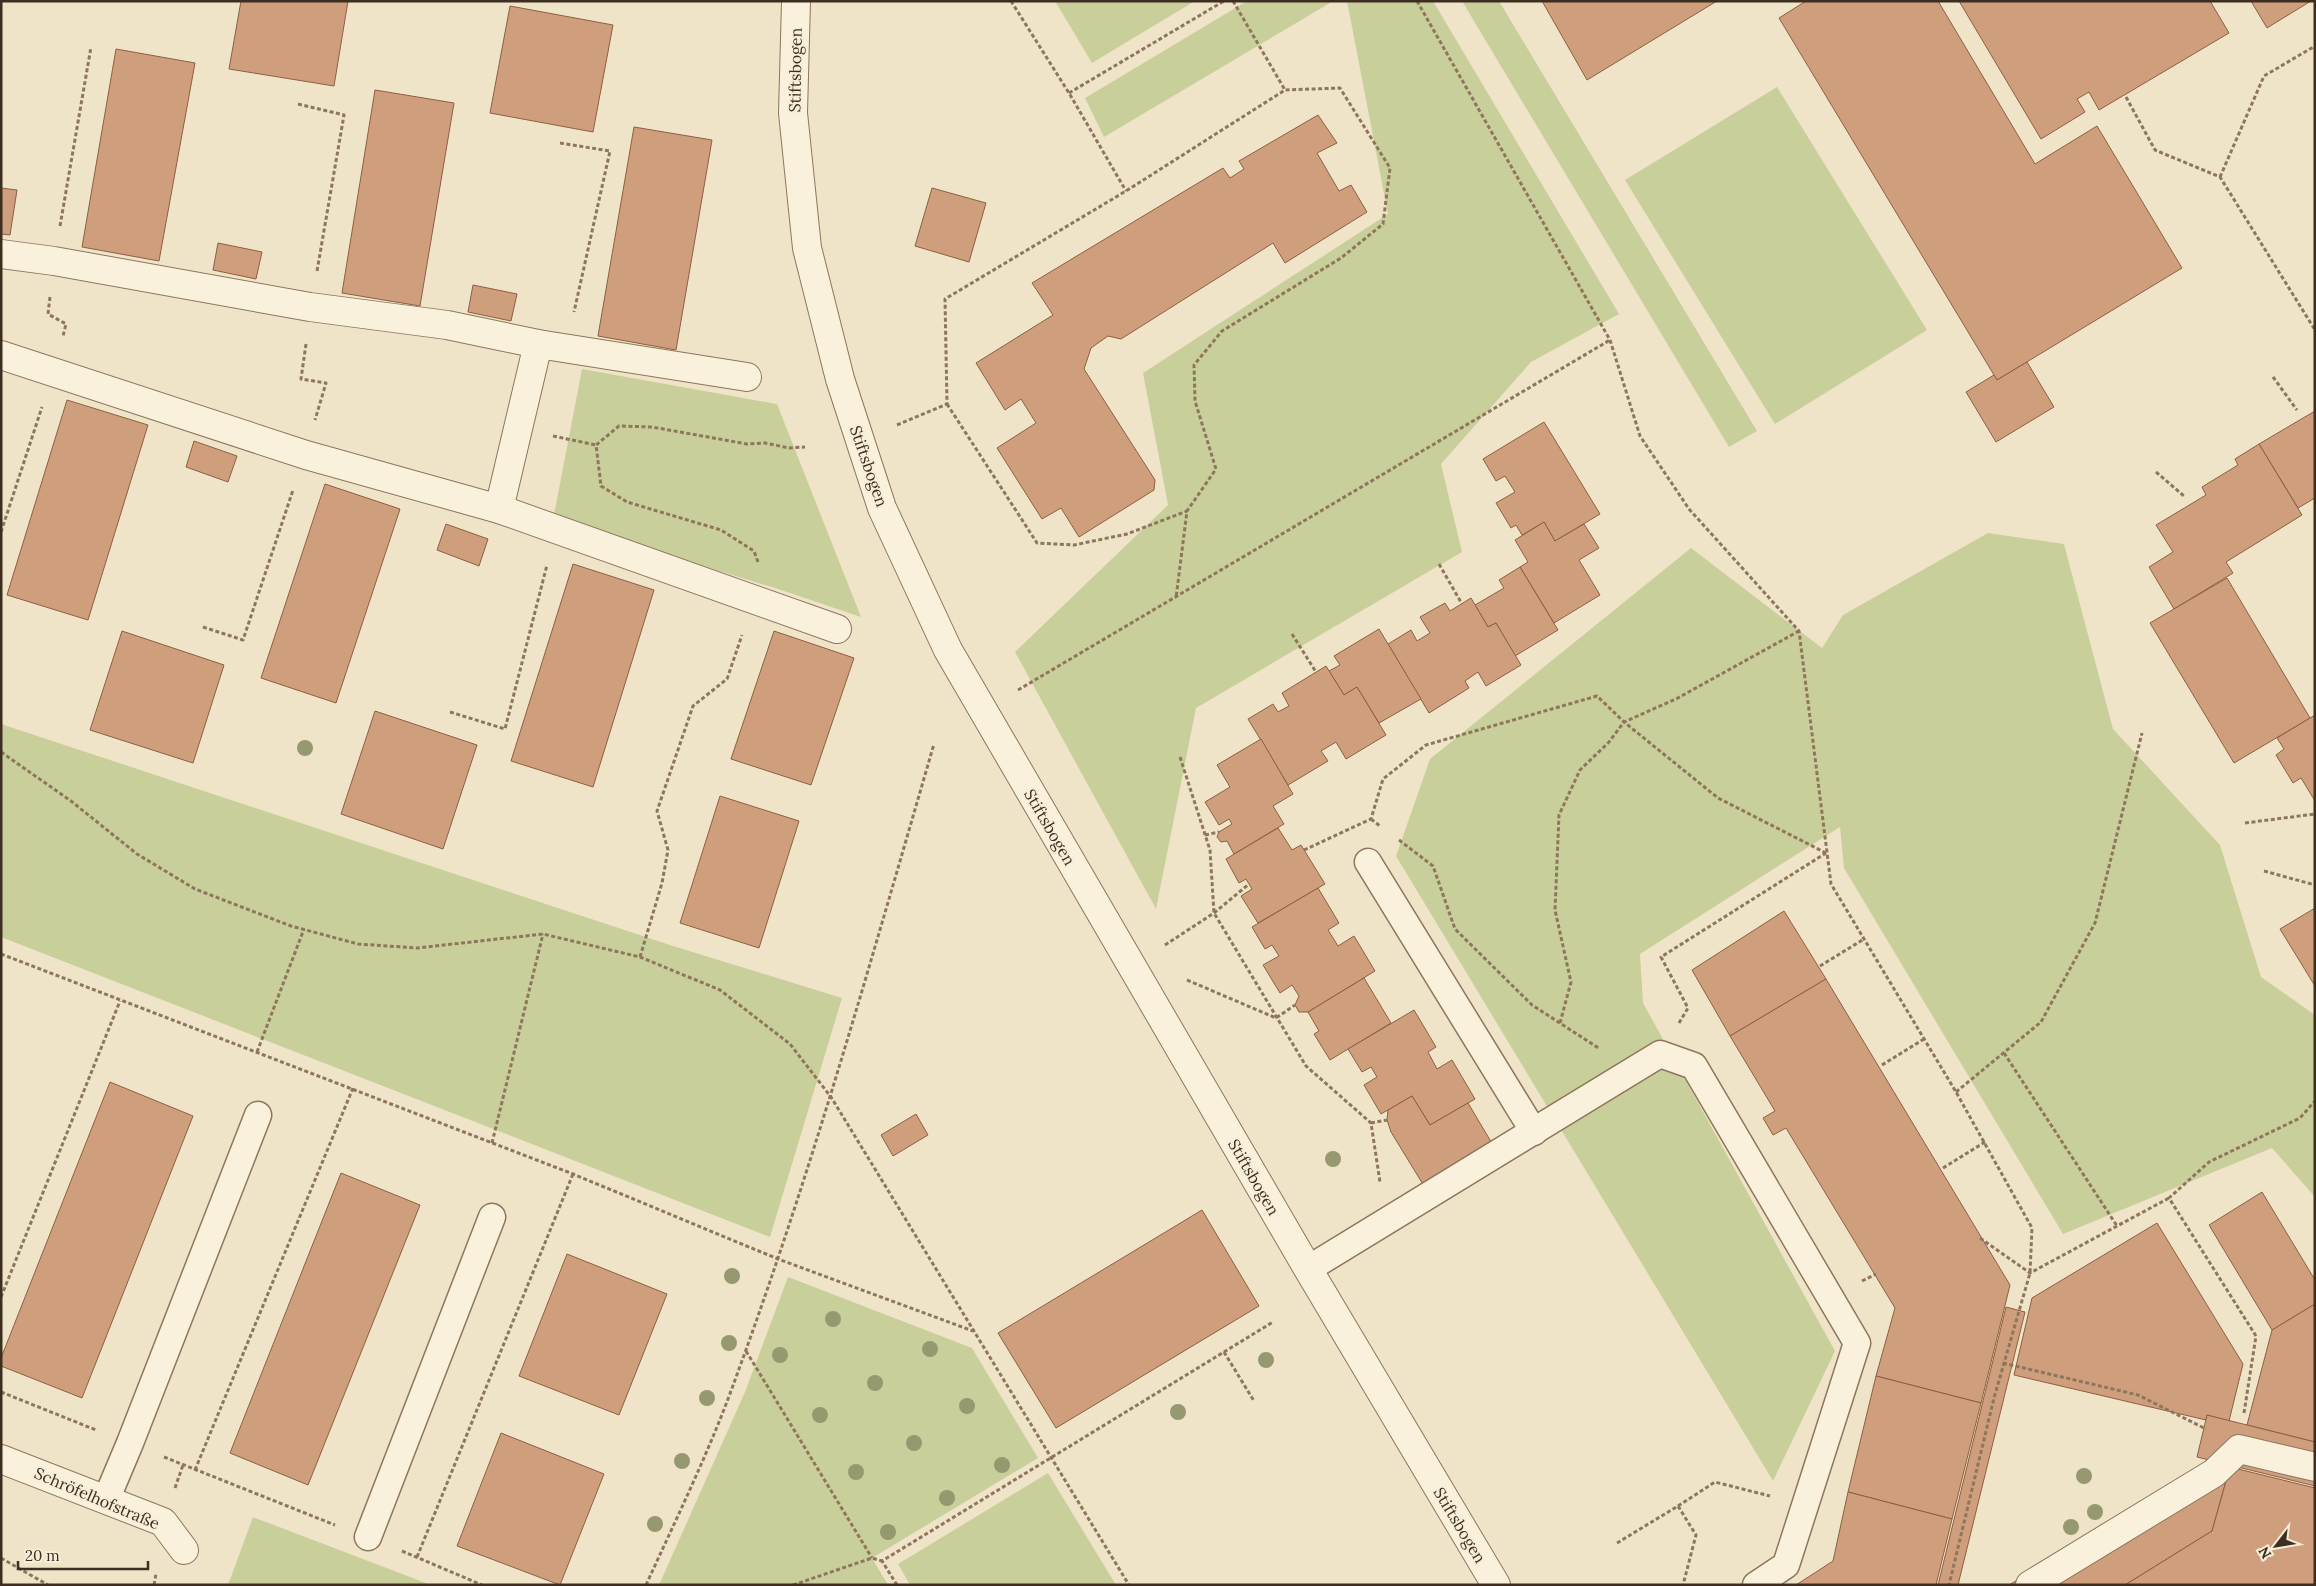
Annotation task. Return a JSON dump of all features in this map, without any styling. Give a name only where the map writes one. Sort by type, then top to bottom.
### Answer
[{"type":"street","name":"Stiftsbogen","points":[[796,1],[793,113],[807,248],[840,379],[882,508],[948,650],[1308,1270],[1496,1585]]},
{"type":"street","points":[[1,254],[54,261],[310,308],[447,325],[538,344],[747,377]]},
{"type":"street","points":[[499,509],[538,344]]},
{"type":"street","points":[[1,356],[306,455],[499,509],[556,531],[837,628]]},
{"type":"street","points":[[2030,1585],[2214,1473],[2239,1449],[2315,1467]]},
{"type":"street","name":"Schröfelhofstraße","points":[[1,1458],[163,1522],[184,1550]]},
{"type":"lane","points":[[1368,862],[1534,1132]]},
{"type":"lane","points":[[1308,1270],[1660,1054],[1694,1066],[1857,1343],[1786,1565],[1756,1585]]},
{"type":"lane","points":[[106,1500],[130,1444],[258,1116]]},
{"type":"lane","points":[[368,1537],[492,1217]]},
{"type":"path","points":[[1011,1],[1069,93],[1126,191]]},
{"type":"path","points":[[1069,93],[1224,1]]},
{"type":"path","points":[[1233,1],[1285,90]]},
{"type":"path","points":[[1417,1],[1610,340],[1640,436],[1689,508],[1799,631],[1831,884],[1956,1092],[2032,1228],[2030,1273],[2003,1363],[1949,1585]]},
{"type":"path","points":[[54,261],[91,46]]},
{"type":"path","points":[[2220,177],[2264,76],[2315,46]]},
{"type":"path","points":[[1176,598],[1187,511],[1216,469],[1195,401],[1194,365],[1222,331],[1340,258],[1383,224],[1390,168],[1340,88],[1285,90],[1126,191],[944,299],[947,404],[1037,543],[1074,545],[1127,534],[1187,511]]},
{"type":"path","points":[[2126,97],[2155,150],[2220,177],[2315,330]]},
{"type":"path","points":[[298,104],[344,115],[310,308]]},
{"type":"path","points":[[560,144],[610,151],[566,347]]},
{"type":"path","points":[[1018,690],[1610,340]]},
{"type":"path","points":[[2273,378],[2297,410]]},
{"type":"path","points":[[897,425],[947,404]]},
{"type":"path","points":[[596,445],[619,426],[652,427],[747,444],[765,443],[789,448],[805,447]]},
{"type":"path","points":[[518,429],[596,445]]},
{"type":"path","points":[[596,445],[600,486],[627,502],[721,530],[754,551],[764,575],[727,679],[693,706],[657,811],[668,850],[662,883],[640,957]]},
{"type":"path","points":[[2156,472],[2184,496]]},
{"type":"path","points":[[450,712],[505,728],[556,531]]},
{"type":"path","points":[[1438,564],[1462,604]]},
{"type":"path","points":[[1560,1023],[1571,982],[1555,910],[1559,815],[1580,770],[1609,742],[1624,722],[1676,699],[1799,631]]},
{"type":"path","points":[[1292,634],[1316,672]]},
{"type":"path","points":[[1304,850],[1371,819],[1383,779],[1426,745],[1597,696],[1624,722],[1718,798],[1827,853]]},
{"type":"path","points":[[1956,1092],[2041,1022],[2095,924],[2142,733]]},
{"type":"path","points":[[646,1585],[692,1486],[746,1350],[778,1259],[831,1097],[934,744]]},
{"type":"path","points":[[1,752],[71,800],[137,854],[195,889],[304,929],[358,944],[417,948],[543,934],[640,957],[720,990],[790,1044],[831,1097],[1129,1585]]},
{"type":"path","points":[[1180,757],[1210,850],[1214,913],[1306,1066],[1371,1122],[1385,1223]]},
{"type":"path","points":[[2245,823],[2315,814]]},
{"type":"path","points":[[1371,819],[1385,830]]},
{"type":"path","points":[[1205,835],[1219,832]]},
{"type":"path","points":[[1392,835],[1433,866],[1455,929],[1532,1005],[1634,1071]]},
{"type":"path","points":[[1660,1054],[1688,1008],[1661,956],[1827,853]]},
{"type":"path","points":[[2264,871],[2315,885]]},
{"type":"path","points":[[1165,945],[1214,913],[1249,884]]},
{"type":"path","points":[[257,1052],[304,929]]},
{"type":"path","points":[[492,1143],[543,934]]},
{"type":"path","points":[[1820,966],[1864,939]]},
{"type":"path","points":[[1,954],[120,1001],[353,1088],[572,1174],[778,1259],[974,1332]]},
{"type":"path","points":[[1187,980],[1276,1018]]},
{"type":"path","points":[[1,1297],[120,1001]]},
{"type":"path","points":[[1276,1018],[1295,1005]]},
{"type":"path","points":[[1882,1065],[1924,1039]]},
{"type":"path","points":[[2004,1053],[2117,1226]]},
{"type":"path","points":[[195,1470],[353,1088]]},
{"type":"path","points":[[2030,1273],[2169,1198],[2208,1162],[2300,1118],[2315,1101]]},
{"type":"path","points":[[1371,1122],[1387,1120]]},
{"type":"path","points":[[1943,1168],[1985,1142]]},
{"type":"path","points":[[417,1557],[572,1174]]},
{"type":"path","points":[[2003,1363],[2138,1395],[2193,1422],[2239,1449],[2256,1336],[2169,1198]]},
{"type":"path","points":[[1980,1238],[2030,1273]]},
{"type":"path","points":[[882,1561],[1273,1322]]},
{"type":"path","points":[[746,1350],[872,1558]]},
{"type":"path","points":[[1224,1352],[1254,1401]]},
{"type":"path","points":[[1,1392],[368,1537],[482,1585]]},
{"type":"path","points":[[1617,1543],[1715,1482],[1805,1505]]},
{"type":"path","points":[[1678,1506],[1696,1535],[1683,1585]]},
{"type":"path","points":[[1,1558],[48,1585]]},
{"type":"path","points":[[793,1585],[872,1558],[882,1561],[897,1585]]},
{"type":"green space","points":[[1055,1],[1195,1],[1092,63]]},
{"type":"green space","points":[[1247,1],[1329,1],[1330,3],[1104,137],[1085,98]]},
{"type":"green space","points":[[1347,1],[1433,1],[1619,314],[1531,362],[1441,464],[1462,552],[1196,708],[1156,909],[1015,652],[1168,505],[1143,373],[1388,214]]},
{"type":"green space","points":[[1462,1],[1499,1],[1757,431],[1729,447]]},
{"type":"green space","points":[[1777,87],[1927,330],[1775,424],[1625,180]]},
{"type":"green space","points":[[582,369],[777,404],[861,617],[775,588],[553,520]]},
{"type":"green space","points":[[1988,533],[2064,544],[2113,729],[2220,845],[2261,977],[2315,1015],[2315,1197],[2272,1148],[2063,1234],[1844,868],[1840,827],[1640,954],[1643,1003],[1835,1351],[1773,1481],[1396,856],[1430,759],[1691,548],[1822,648],[1843,615]]},
{"type":"green space","points":[[1,724],[670,945],[842,998],[770,1237],[1,937]]},
{"type":"green space","points":[[788,1277],[972,1348],[1038,1458],[872,1558],[888,1585],[659,1585],[745,1392]]},
{"type":"green space","points":[[1048,1473],[1116,1585],[910,1585],[898,1564]]},
{"type":"green space","points":[[253,1517],[431,1585],[228,1585]]},
{"type":"building","points":[[241,1],[348,1],[334,86],[229,69]]},
{"type":"building","points":[[1542,1],[1717,1],[1587,80]]},
{"type":"building","points":[[1806,1],[1938,1],[2035,164],[2097,126],[2182,268],[1997,380],[1779,18]]},
{"type":"building","points":[[1959,1],[2210,1],[2229,33],[2099,110],[2089,92],[2077,99],[2085,112],[2041,139]]},
{"type":"building","points":[[2251,1],[2311,1],[2267,28]]},
{"type":"building","points":[[510,6],[613,25],[593,132],[490,113]]},
{"type":"building","points":[[116,49],[195,63],[159,261],[82,247]]},
{"type":"building","points":[[375,90],[454,103],[420,306],[342,293]]},
{"type":"building","points":[[1318,115],[1337,143],[1317,153],[1339,191],[1351,185],[1367,212],[1285,263],[1273,243],[1121,339],[1108,336],[1091,348],[1084,369],[1155,480],[1154,490],[1079,537],[1061,508],[1042,519],[997,448],[1036,423],[1021,399],[1005,410],[976,363],[1053,315],[1032,283],[1223,168],[1230,178],[1244,169],[1239,161]]},
{"type":"building","points":[[634,127],[712,140],[676,350],[598,336]]},
{"type":"building","points":[[1,188],[17,190],[10,235],[1,234]]},
{"type":"building","points":[[932,188],[986,203],[969,262],[915,246]]},
{"type":"building","points":[[218,243],[262,252],[256,279],[213,270]]},
{"type":"building","points":[[473,285],[517,294],[511,321],[468,312]]},
{"type":"building","points":[[2027,362],[2054,407],[1996,442],[1966,392],[1994,375],[1997,380]]},
{"type":"building","points":[[67,400],[148,425],[88,620],[7,595]]},
{"type":"building","points":[[2315,411],[2315,498],[2298,508],[2259,444]]},
{"type":"building","points":[[1544,422],[1600,514],[1555,541],[1544,522],[1522,535],[1516,525],[1511,528],[1496,503],[1515,492],[1505,476],[1496,481],[1483,459]]},
{"type":"building","points":[[194,441],[237,456],[228,482],[186,467]]},
{"type":"building","points":[[2259,444],[2302,515],[2226,562],[2233,573],[2174,609],[2149,567],[2173,552],[2156,525],[2206,495],[2202,487],[2238,465],[2235,459]]},
{"type":"building","points":[[325,484],[400,509],[336,703],[261,678]]},
{"type":"building","points":[[1544,522],[1555,541],[1584,524],[1599,548],[1579,560],[1600,595],[1554,623],[1520,567],[1528,562],[1515,540]]},
{"type":"building","points":[[446,524],[488,539],[479,566],[437,550]]},
{"type":"building","points":[[573,564],[654,590],[593,787],[511,761]]},
{"type":"building","points":[[1520,567],[1558,630],[1515,656],[1496,623],[1488,627],[1475,605],[1504,588],[1499,580]]},
{"type":"building","points":[[2227,578],[2310,718],[2234,763],[2150,623]]},
{"type":"building","points":[[1471,598],[1488,627],[1496,623],[1521,665],[1486,686],[1478,672],[1465,681],[1469,688],[1429,713],[1388,644],[1411,630],[1417,641],[1430,633],[1420,617],[1445,603],[1450,611]]},
{"type":"building","points":[[1379,629],[1421,699],[1379,723],[1357,687],[1344,695],[1329,671],[1340,665],[1334,656]]},
{"type":"building","points":[[122,631],[224,665],[193,763],[90,730]]},
{"type":"building","points":[[774,631],[854,658],[811,785],[731,759]]},
{"type":"building","points":[[1326,666],[1344,695],[1357,687],[1386,735],[1346,759],[1336,742],[1321,751],[1328,761],[1288,785],[1248,719],[1273,704],[1278,712],[1289,706],[1282,693]]},
{"type":"building","points":[[375,711],[477,745],[443,849],[341,814]]},
{"type":"building","points":[[2315,715],[2315,801],[2301,778],[2293,783],[2276,755],[2284,749],[2277,738]]},
{"type":"building","points":[[1261,739],[1293,794],[1273,806],[1284,824],[1234,854],[1227,841],[1221,842],[1217,837],[1219,832],[1232,824],[1229,819],[1219,825],[1205,802],[1230,787],[1217,765]]},
{"type":"building","points":[[720,796],[799,821],[759,948],[680,923]]},
{"type":"building","points":[[1278,828],[1292,850],[1301,845],[1325,884],[1258,923],[1241,896],[1252,889],[1246,879],[1239,883],[1226,859]]},
{"type":"building","points":[[1318,888],[1339,923],[1328,930],[1338,946],[1354,936],[1375,971],[1308,1012],[1299,1012],[1295,1005],[1299,996],[1292,985],[1280,993],[1263,965],[1279,956],[1272,945],[1265,949],[1252,927]]},
{"type":"building","points":[[2315,908],[2315,986],[2280,929]]},
{"type":"building","points":[[1784,911],[1826,979],[1730,1036],[1692,970]]},
{"type":"building","points":[[1364,978],[1391,1023],[1330,1060],[1314,1034],[1319,1031],[1308,1012]]},
{"type":"building","points":[[1826,979],[2010,1285],[1981,1403],[1876,1376],[1895,1308],[1786,1128],[1773,1135],[1763,1118],[1775,1111],[1730,1036]]},
{"type":"building","points":[[1414,1010],[1436,1047],[1428,1052],[1437,1069],[1452,1060],[1475,1099],[1430,1125],[1412,1096],[1381,1114],[1364,1085],[1377,1077],[1371,1067],[1362,1072],[1348,1049]]},
{"type":"building","points":[[110,1082],[193,1116],[82,1398],[1,1366],[1,1358]]},
{"type":"building","points":[[1412,1096],[1430,1125],[1468,1103],[1493,1145],[1424,1186],[1391,1132],[1387,1120],[1388,1110]]},
{"type":"building","points":[[916,1114],[928,1135],[893,1156],[881,1135]]},
{"type":"building","points":[[341,1173],[420,1205],[308,1485],[230,1453]]},
{"type":"building","points":[[2262,1192],[2315,1280],[2315,1304],[2272,1330],[2209,1225]]},
{"type":"building","points":[[1202,1210],[1259,1306],[1056,1428],[998,1333]]},
{"type":"building","points":[[2157,1223],[2243,1364],[2229,1421],[2207,1415],[2206,1420],[2014,1375],[2032,1298]]},
{"type":"building","points":[[567,1254],[667,1294],[619,1415],[519,1376]]},
{"type":"building","points":[[2315,1304],[2315,1442],[2247,1425],[2272,1330]]},
{"type":"building","points":[[2006,1307],[2025,1312],[1958,1585],[1938,1585]]},
{"type":"building","points":[[1876,1376],[1981,1403],[1952,1519],[1848,1492]]},
{"type":"building","points":[[2207,1415],[2315,1442],[2315,1486],[2197,1457]]},
{"type":"building","points":[[501,1433],[604,1474],[560,1585],[457,1546]]},
{"type":"building","points":[[2215,1462],[2230,1467],[2212,1531],[2125,1585],[2009,1585]]},
{"type":"building","points":[[2230,1467],[2315,1488],[2315,1585],[2125,1585],[2212,1531]]},
{"type":"building","points":[[1848,1492],[1952,1519],[1936,1585],[1796,1585],[1833,1561]]}]
